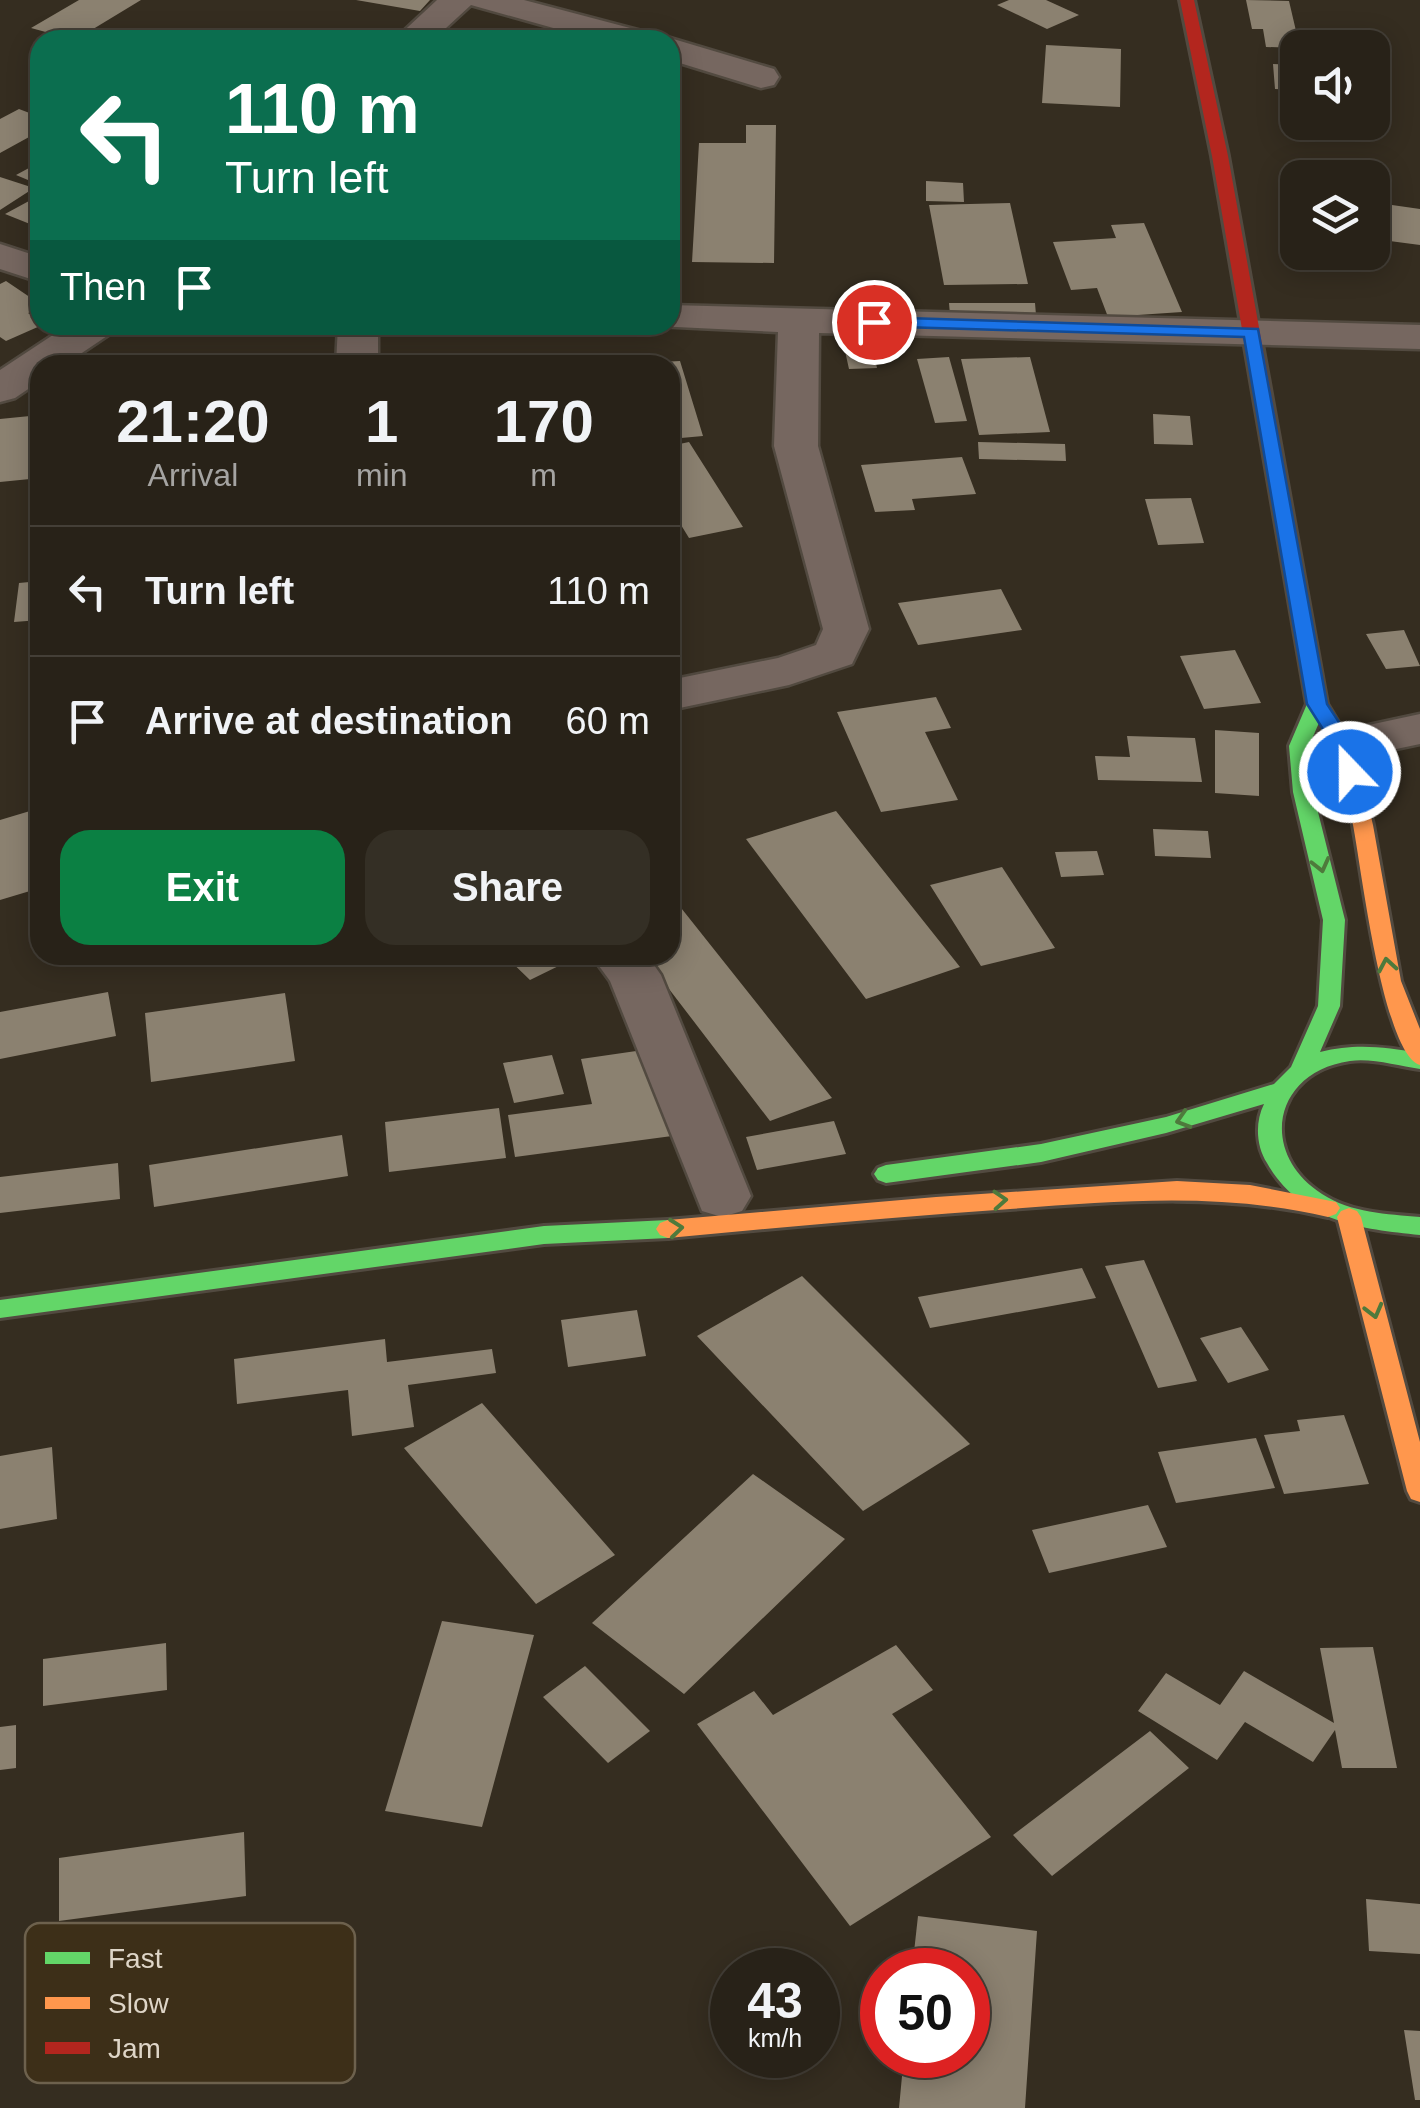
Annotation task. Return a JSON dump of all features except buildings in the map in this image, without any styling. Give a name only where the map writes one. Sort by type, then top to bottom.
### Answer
[{"type":"main road","points":[[1187,0],[1252,332],[1317,704],[1344,745],[1363,825],[1390,981],[1420,1059],[1356,1053],[1300,1069]]},
{"type":"main road","points":[[1317,704],[1299,746],[1303,792],[1334,920],[1329,1006],[1300,1069],[1276,1092],[1265,1121],[1271,1153],[1293,1184],[1339,1213],[1420,1491]]},
{"type":"main road","points":[[872,1176],[1041,1154],[1166,1125],[1276,1092]]},
{"type":"main road","points":[[544,1235],[655,1230],[874,1209],[1203,1187],[1276,1194],[1395,1227],[1420,1226]]},
{"type":"main road","points":[[0,1308],[544,1235],[709,1198]]},
{"type":"street","points":[[423,30],[457,0]]},
{"type":"street","points":[[484,0],[599,30]]},
{"type":"street","points":[[680,52],[761,77]]},
{"type":"street","points":[[0,256],[30,266]]},
{"type":"street","points":[[680,317],[1420,337]]},
{"type":"street","points":[[680,693],[789,670],[836,654],[846,629],[796,446],[798,320]]},
{"type":"street","points":[[51,355],[81,335]]},
{"type":"street","points":[[0,389],[30,369]]},
{"type":"street","points":[[1344,745],[1420,729]]},
{"type":"street","points":[[626,965],[634,976],[709,1198]]},
{"type":"traffic: fast","points":[[1301,1069],[1329,1006],[1334,920],[1303,792],[1299,746],[1317,704]]},
{"type":"traffic: fast","points":[[1420,1061],[1359,1053],[1322,1060],[1299,1072],[1282,1090],[1272,1110],[1269,1133],[1274,1156],[1288,1178],[1310,1198],[1349,1216],[1420,1226]]},
{"type":"traffic: fast","points":[[886,1174],[1041,1153],[1166,1125],[1276,1092]]},
{"type":"traffic: fast","points":[[0,1309],[544,1235],[668,1229]]},
{"type":"traffic: slow","points":[[1345,750],[1363,825],[1390,981],[1420,1057]]},
{"type":"traffic: slow","points":[[668,1229],[1140,1191],[1250,1193],[1328,1208]]},
{"type":"traffic: slow","points":[[1349,1217],[1420,1491]]},
{"type":"traffic: jam","points":[[1187,0],[1220,156],[1317,704],[1345,750]]},
{"type":"route","points":[[874,322],[1252,332],[1317,704],[1344,745],[1350,772]]}]
